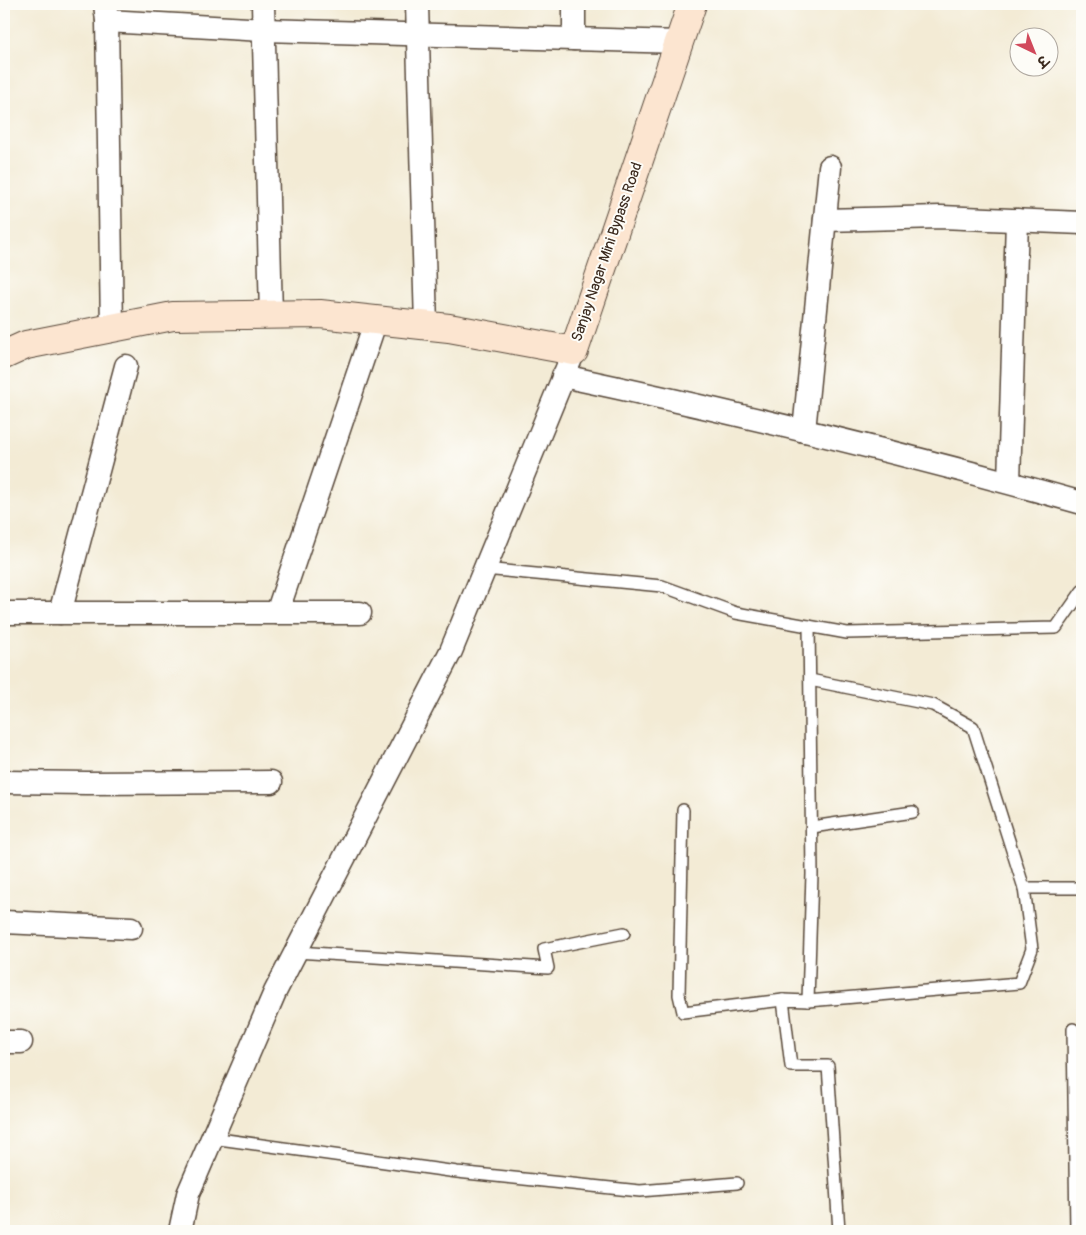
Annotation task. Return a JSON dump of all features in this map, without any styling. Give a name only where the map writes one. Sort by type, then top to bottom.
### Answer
[{"type":"street","points":[[263,4],[271,315]]},
{"type":"street","points":[[417,4],[426,326]]},
{"type":"street","points":[[574,4],[574,39]]},
{"type":"street","name":"Sanjay Nagar Mini Bypass Road","points":[[4,355],[26,345],[173,316],[320,314],[426,326],[574,351],[692,4]]},
{"type":"street","points":[[112,328],[106,12],[264,30],[679,42]]},
{"type":"street","points":[[804,431],[830,167]]},
{"type":"street","points":[[825,220],[941,217],[1082,223]]},
{"type":"street","points":[[1009,482],[1017,220]]},
{"type":"street","points":[[276,612],[376,320]]},
{"type":"street","points":[[180,1231],[188,1194],[275,992],[451,651],[574,351]]},
{"type":"street","points":[[60,613],[126,366]]},
{"type":"street","points":[[563,376],[711,408],[1082,502]]},
{"type":"street","points":[[4,613],[360,613]]},
{"type":"street","points":[[4,782],[271,782]]},
{"type":"street","points":[[4,922],[131,928]]},
{"type":"lane","points":[[484,569],[662,586],[736,613],[846,633],[1056,628],[1082,591]]},
{"type":"lane","points":[[808,1002],[812,874],[809,626]]},
{"type":"lane","points":[[683,810],[679,995],[683,1012],[783,1000],[808,1002],[1019,983],[1032,949],[1024,888],[973,727],[934,705],[810,680]]},
{"type":"lane","points":[[812,826],[913,812]]},
{"type":"lane","points":[[1024,888],[1082,888]]},
{"type":"lane","points":[[296,952],[548,968],[544,949],[624,934]]},
{"type":"lane","points":[[783,1000],[791,1066],[828,1066],[839,1231]]},
{"type":"lane","points":[[1073,1029],[1076,1231]]},
{"type":"lane","points":[[212,1138],[457,1172],[640,1192],[737,1183]]}]
